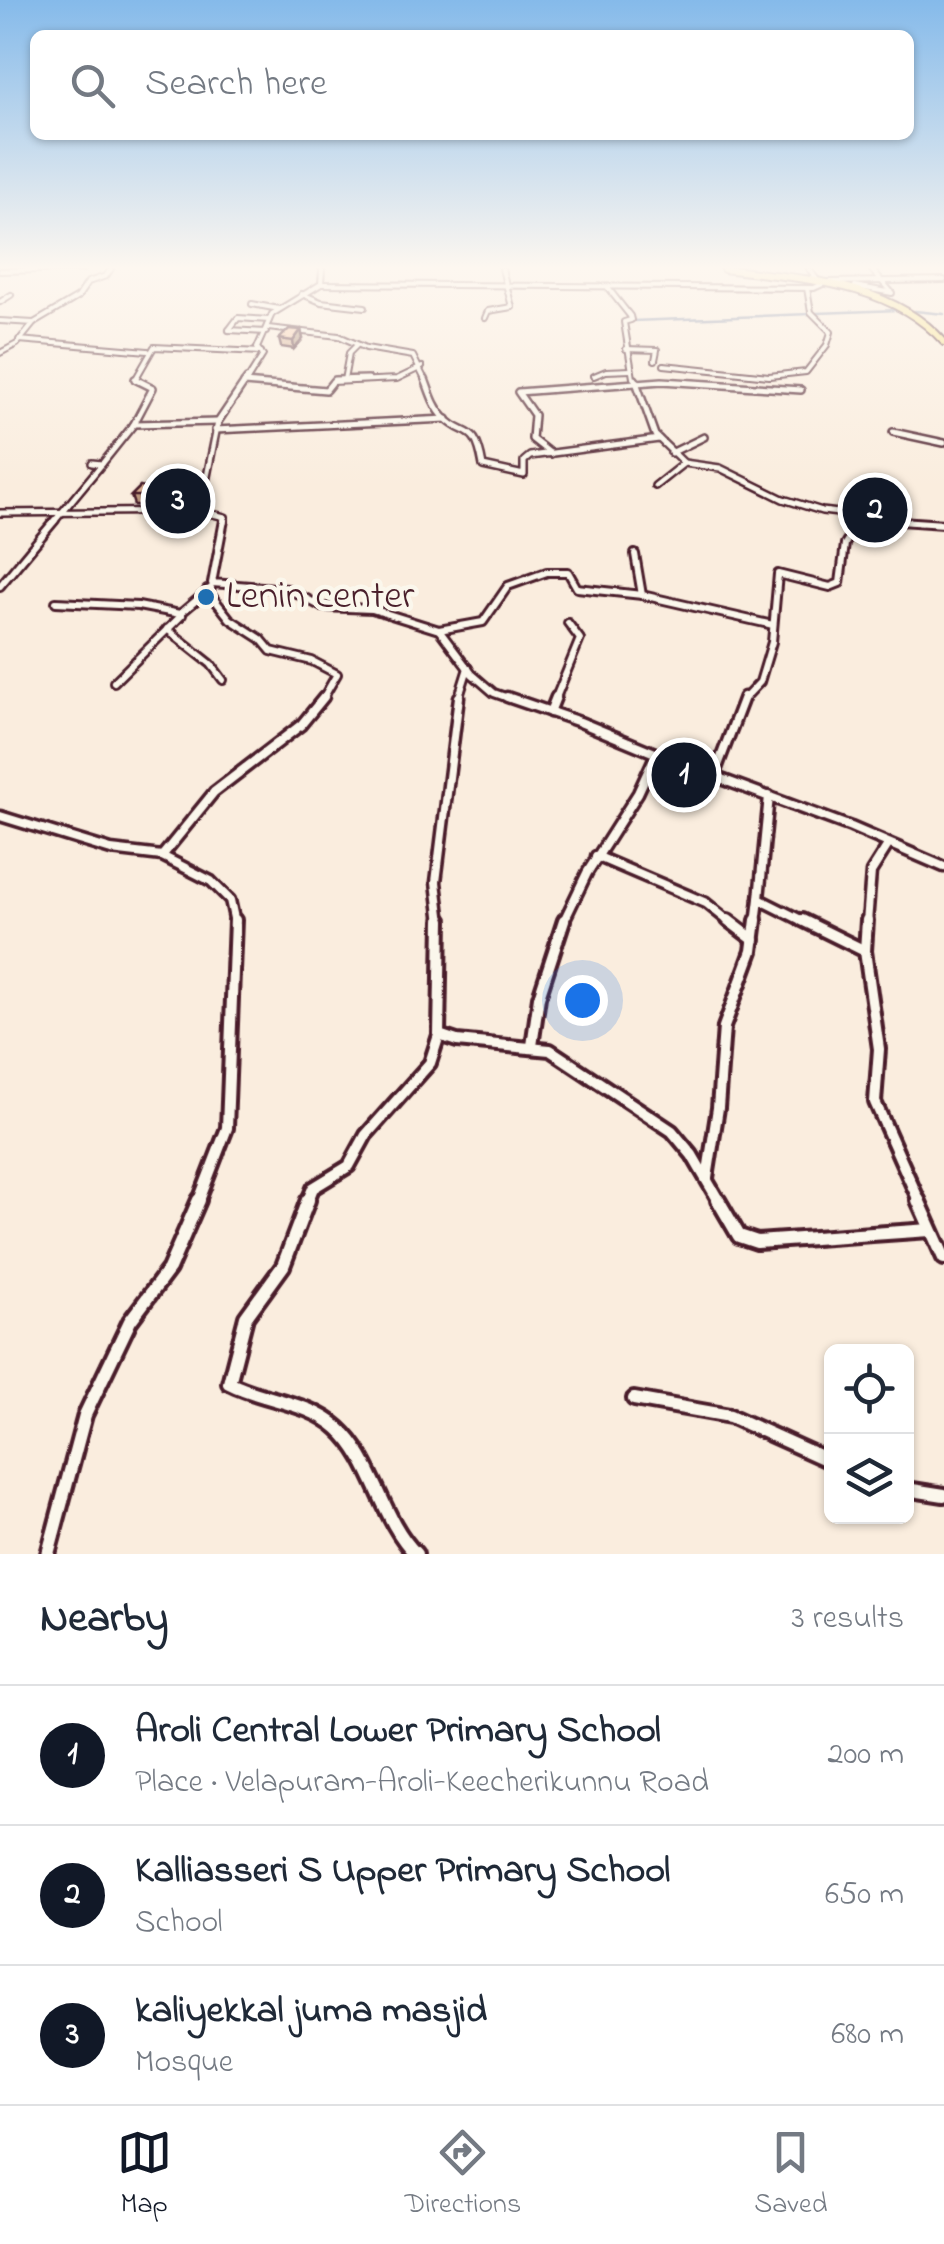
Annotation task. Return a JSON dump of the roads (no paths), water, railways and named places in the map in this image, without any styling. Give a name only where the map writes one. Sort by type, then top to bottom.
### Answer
[{"type":"street","points":[[37,342],[148,351],[182,346],[261,352]]},
{"type":"street","points":[[200,512],[217,426],[260,360],[261,342]]},
{"type":"street","points":[[350,342],[410,354],[422,367],[434,403],[447,419],[469,430],[480,448],[483,466],[524,475],[526,458],[659,440]]},
{"type":"street","points":[[625,342],[649,421],[659,440],[684,463]]},
{"type":"street","points":[[664,365],[769,376],[806,372],[828,342]]},
{"type":"street","points":[[344,380],[348,353],[357,345]]},
{"type":"street","points":[[626,349],[656,350],[654,360]]},
{"type":"street","points":[[0,586],[67,511],[134,424],[152,388],[136,383],[148,351]]},
{"type":"street","points":[[244,383],[326,390],[334,380],[398,378],[422,367]]},
{"type":"street","points":[[594,376],[606,371],[632,370]]},
{"type":"street","points":[[550,454],[532,439],[534,416],[518,392],[639,382],[801,390]]},
{"type":"street","points":[[134,424],[217,426],[447,419]]},
{"type":"street","points":[[893,432],[944,442]]},
{"type":"street","points":[[671,453],[704,437]]},
{"type":"street","points":[[655,486],[684,463],[708,462],[785,500],[862,516],[944,524]]},
{"type":"street","points":[[92,463],[102,464]]},
{"type":"street","points":[[0,513],[200,512],[225,517],[211,588],[114,682]]},
{"type":"street","points":[[714,776],[747,692],[760,682],[772,642],[778,574],[830,587],[840,584],[845,544],[862,516]]},
{"type":"street","points":[[635,554],[642,595]]},
{"type":"street","points":[[211,588],[288,589],[322,607],[372,610],[439,630],[479,626],[492,616],[508,586],[547,572],[568,572],[578,588],[642,595],[773,624]]},
{"type":"street","points":[[162,856],[218,787],[308,723],[337,674],[312,662],[270,652],[260,638],[230,618],[211,588]]},
{"type":"street","points":[[56,602],[138,606],[163,613],[184,613]]},
{"type":"street","points":[[550,712],[580,639],[568,622]]},
{"type":"street","points":[[168,629],[211,664],[223,680]]},
{"type":"street","points":[[439,630],[494,694],[769,796],[944,867]]},
{"type":"street","points":[[416,1554],[397,1538],[359,1455],[336,1427],[284,1400],[229,1383],[246,1317],[283,1266],[313,1188],[342,1173],[350,1164],[367,1133],[439,1045],[443,938],[436,882],[455,709],[468,668]]},
{"type":"street","points":[[532,1046],[538,991],[596,856],[648,780],[656,754]]},
{"type":"street","points":[[706,1180],[718,1108],[724,1027],[754,940],[769,796]]},
{"type":"street","points":[[0,816],[111,850],[162,856],[211,881],[230,900],[235,917],[226,1128],[184,1240],[169,1269],[130,1321],[85,1415],[48,1554]]},
{"type":"street","points":[[888,845],[871,872],[864,950],[878,1049],[874,1102],[944,1258]]},
{"type":"street","points":[[596,856],[706,903],[754,940]]},
{"type":"street","points":[[759,899],[864,950]]},
{"type":"street","points":[[439,1035],[457,1042],[532,1046],[570,1062],[672,1131],[739,1236],[758,1242],[930,1230]]},
{"type":"street","points":[[634,1399],[730,1416],[824,1458]]},
{"type":"street","points":[[914,1489],[944,1495]]},
{"type":"place","name":"kaliyekkal juma masjid","points":[[178,501]]},
{"type":"place","name":"Kalliasseri S Upper Primary School","points":[[875,510]]},
{"type":"place","name":"Lenin center","points":[[206,597]]},
{"type":"place","name":"Aroli Central Lower Primary School","points":[[684,775]]}]
